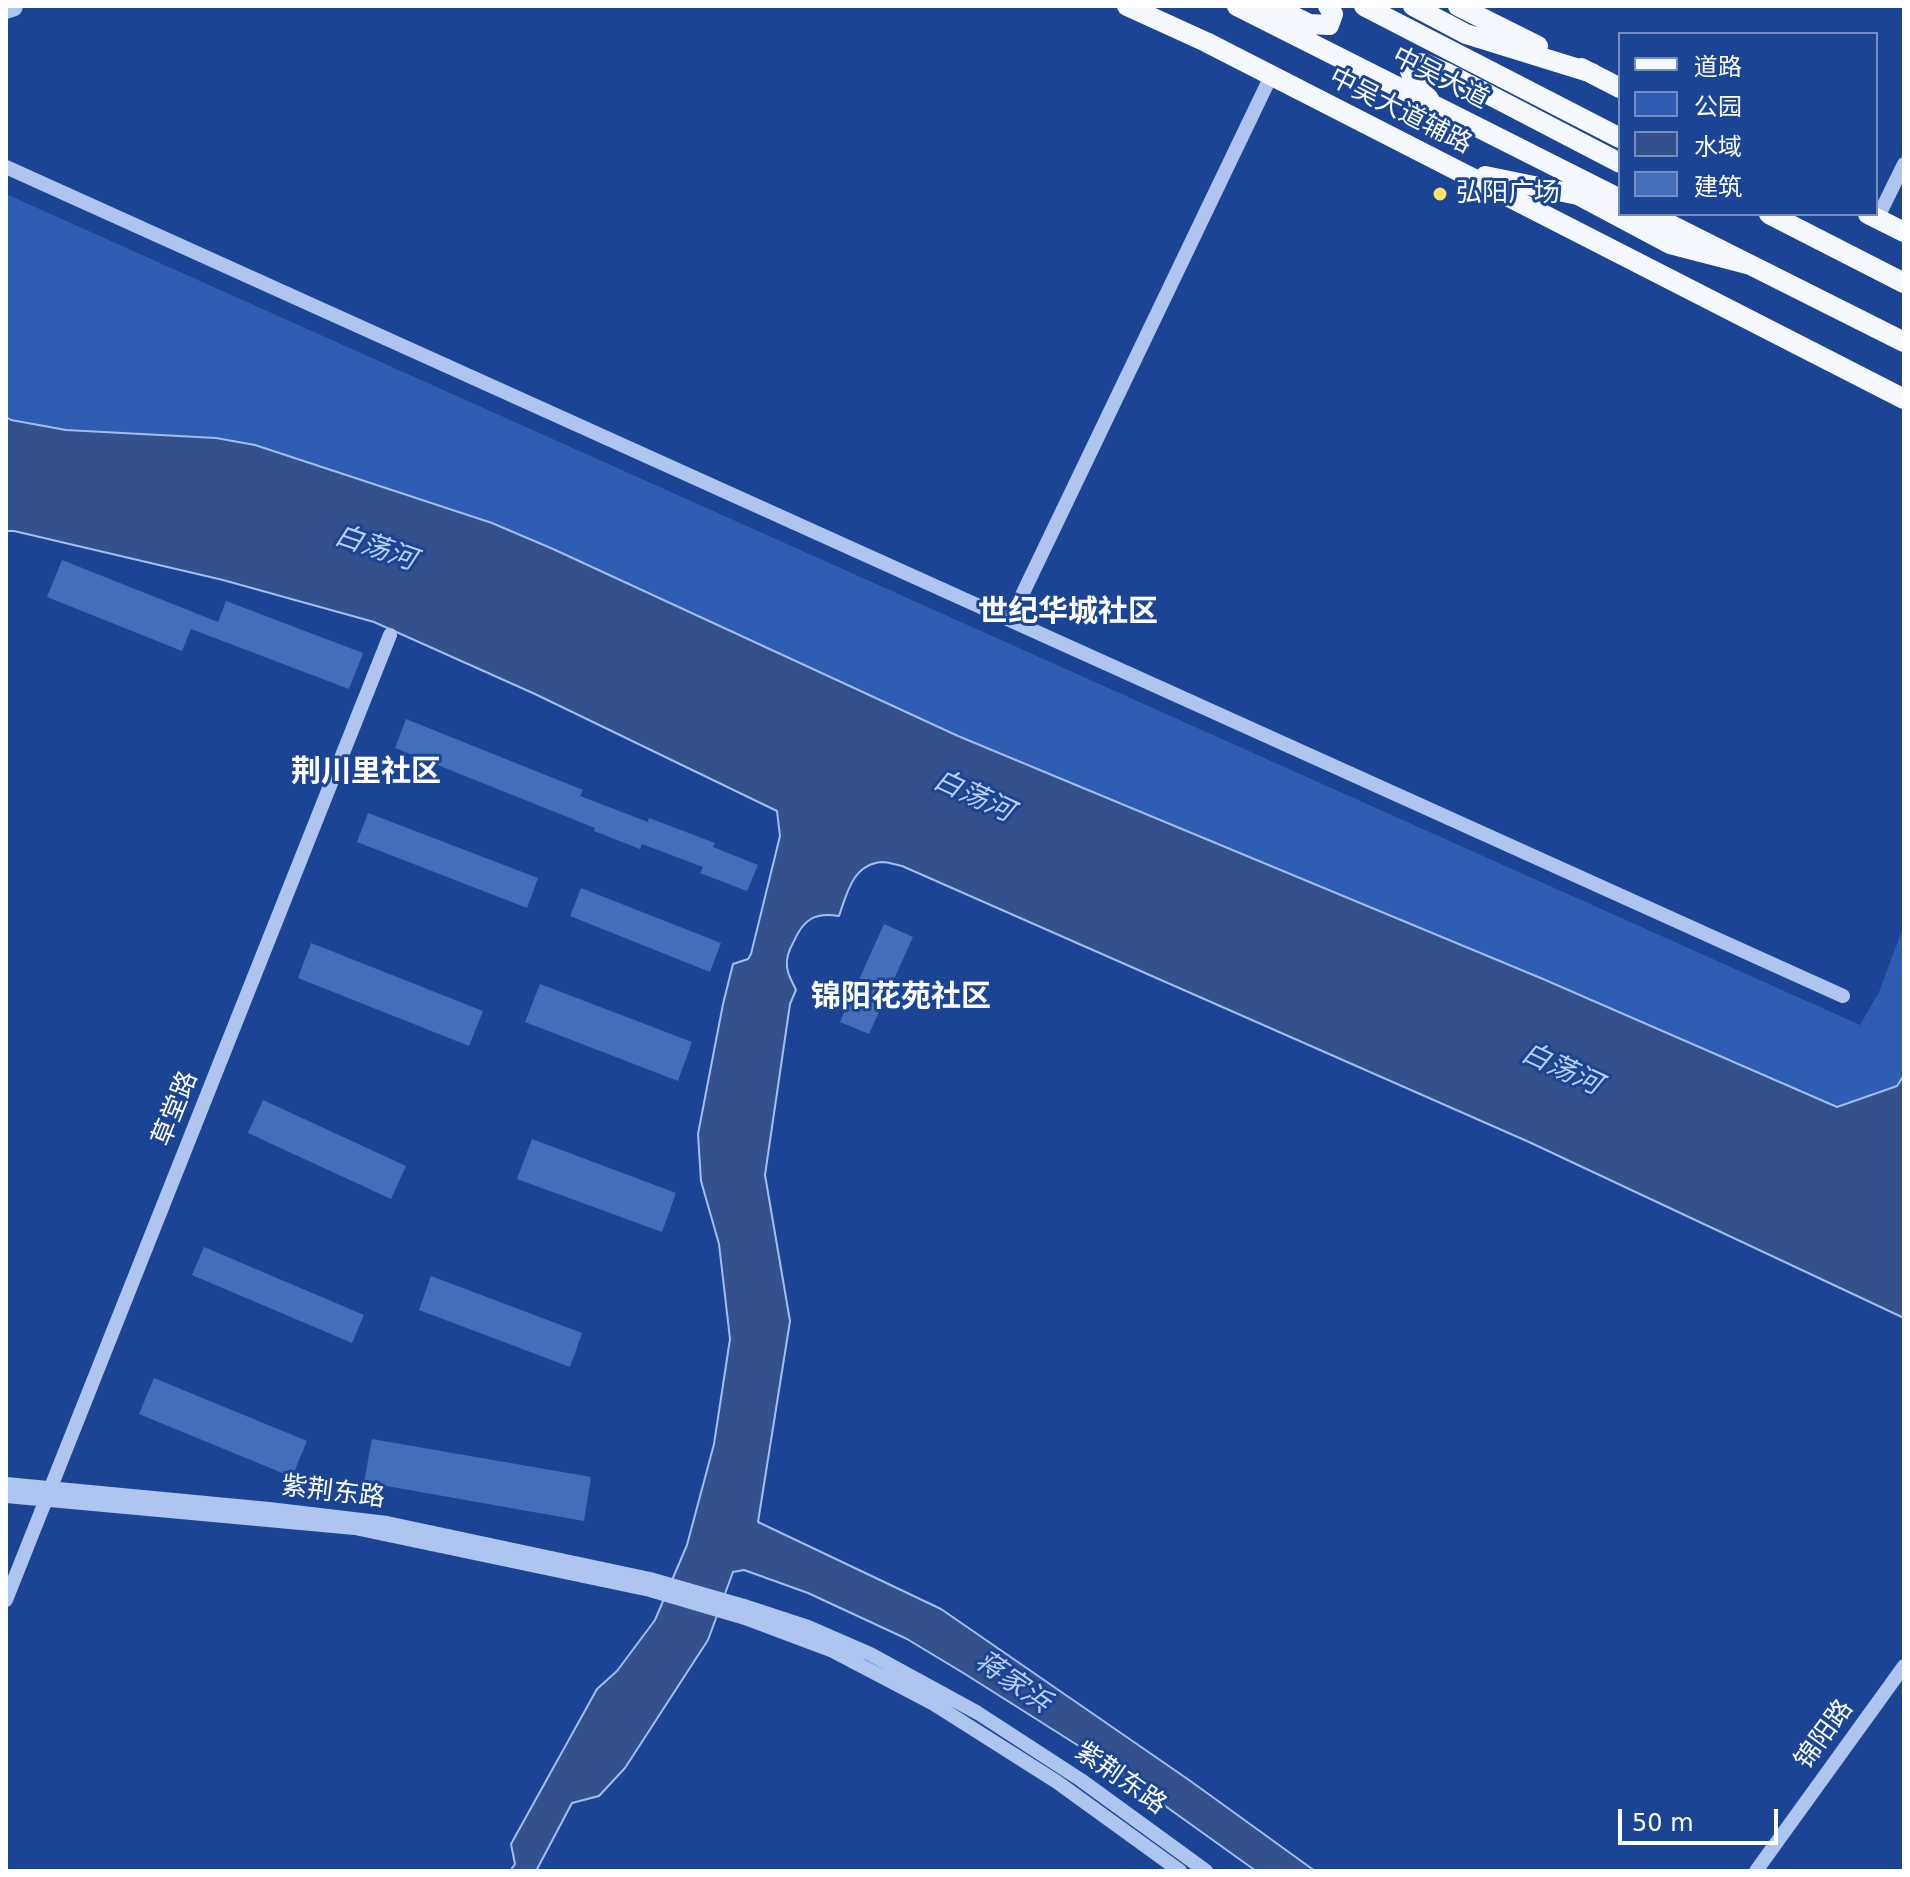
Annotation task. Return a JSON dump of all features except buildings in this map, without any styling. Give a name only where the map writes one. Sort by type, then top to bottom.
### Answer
[{"type":"main road","name":"中吴大道辅路","points":[[1127,6],[1206,42],[1904,399]]},
{"type":"main road","points":[[1141,6],[1206,42]]},
{"type":"main road","name":"中吴大道","points":[[1237,6],[1618,198]]},
{"type":"main road","points":[[1273,6],[1309,24],[1329,25],[1333,14],[1328,6]]},
{"type":"main road","name":"中吴大道","points":[[1364,6],[1618,137]]},
{"type":"main road","points":[[1413,6],[1466,34],[1592,73]]},
{"type":"main road","points":[[1458,6],[1618,87]]},
{"type":"main road","points":[[1435,106],[1415,83],[1410,71],[1417,63],[1449,74],[1618,162]]},
{"type":"main road","points":[[1457,170],[1578,195],[1670,244],[1751,265]]},
{"type":"main road","points":[[1653,216],[1904,342]]},
{"type":"main road","points":[[1773,216],[1904,283]]},
{"type":"main road","points":[[1873,216],[1904,232]]},
{"type":"street","points":[[6,12],[16,6]]},
{"type":"street","points":[[1010,620],[1271,76]]},
{"type":"street","points":[[1878,208],[1904,164]]},
{"type":"street","points":[[6,167],[1843,996]]},
{"type":"street","name":"草堂路","points":[[6,1600],[390,635]]},
{"type":"street","name":"紫荆东路","points":[[6,1484],[48,1495]]},
{"type":"street","name":"紫荆东路","points":[[6,1496],[48,1495],[355,1528],[650,1585],[808,1627],[870,1654],[978,1713],[1081,1780],[1206,1871]]},
{"type":"street","name":"紫荆东路","points":[[744,1612],[833,1651],[934,1704],[1057,1782],[1180,1871]]},
{"type":"street","name":"锦阳路","points":[[1756,1871],[1904,1666]]},
{"type":"green space","points":[[6,194],[1860,1025],[1879,992],[1904,925],[1904,1075],[1897,1086],[1837,1107],[1543,979],[958,736],[492,523],[255,445],[216,438],[66,430],[11,420],[6,417]]},
{"type":"water","points":[[6,417],[66,430],[216,438],[255,445],[492,523],[958,736],[1543,979],[1837,1107],[1897,1086],[1904,1075],[1904,1318],[1529,1142],[902,866],[884,862],[872,864],[853,881],[839,916],[817,916],[806,922],[787,960],[788,972],[796,990],[790,1004],[765,1175],[790,1321],[758,1522],[941,1609],[1315,1871],[1256,1871],[1101,1760],[907,1639],[808,1593],[744,1570],[733,1572],[708,1640],[625,1768],[599,1796],[572,1803],[536,1871],[510,1871],[515,1864],[511,1844],[597,1689],[617,1671],[655,1620],[687,1545],[714,1444],[730,1339],[719,1244],[701,1181],[698,1134],[733,964],[748,959],[751,954],[780,836],[777,811],[535,694],[374,622],[223,580],[6,531]]},
{"type":"place","name":"弘阳广场","points":[[1440,194]]},
{"type":"district","name":"世纪华城社区","points":[[1068,613]]},
{"type":"district","name":"荆川里社区","points":[[366,773]]},
{"type":"district","name":"锦阳花苑社区","points":[[901,998]]},
{"type":"water label","name":"白荡河","points":[[375,549]]},
{"type":"water label","name":"白荡河","points":[[973,797]]},
{"type":"water label","name":"白荡河","points":[[1561,1070]]},
{"type":"water label","name":"蒋家浜","points":[[1012,1683]]}]
